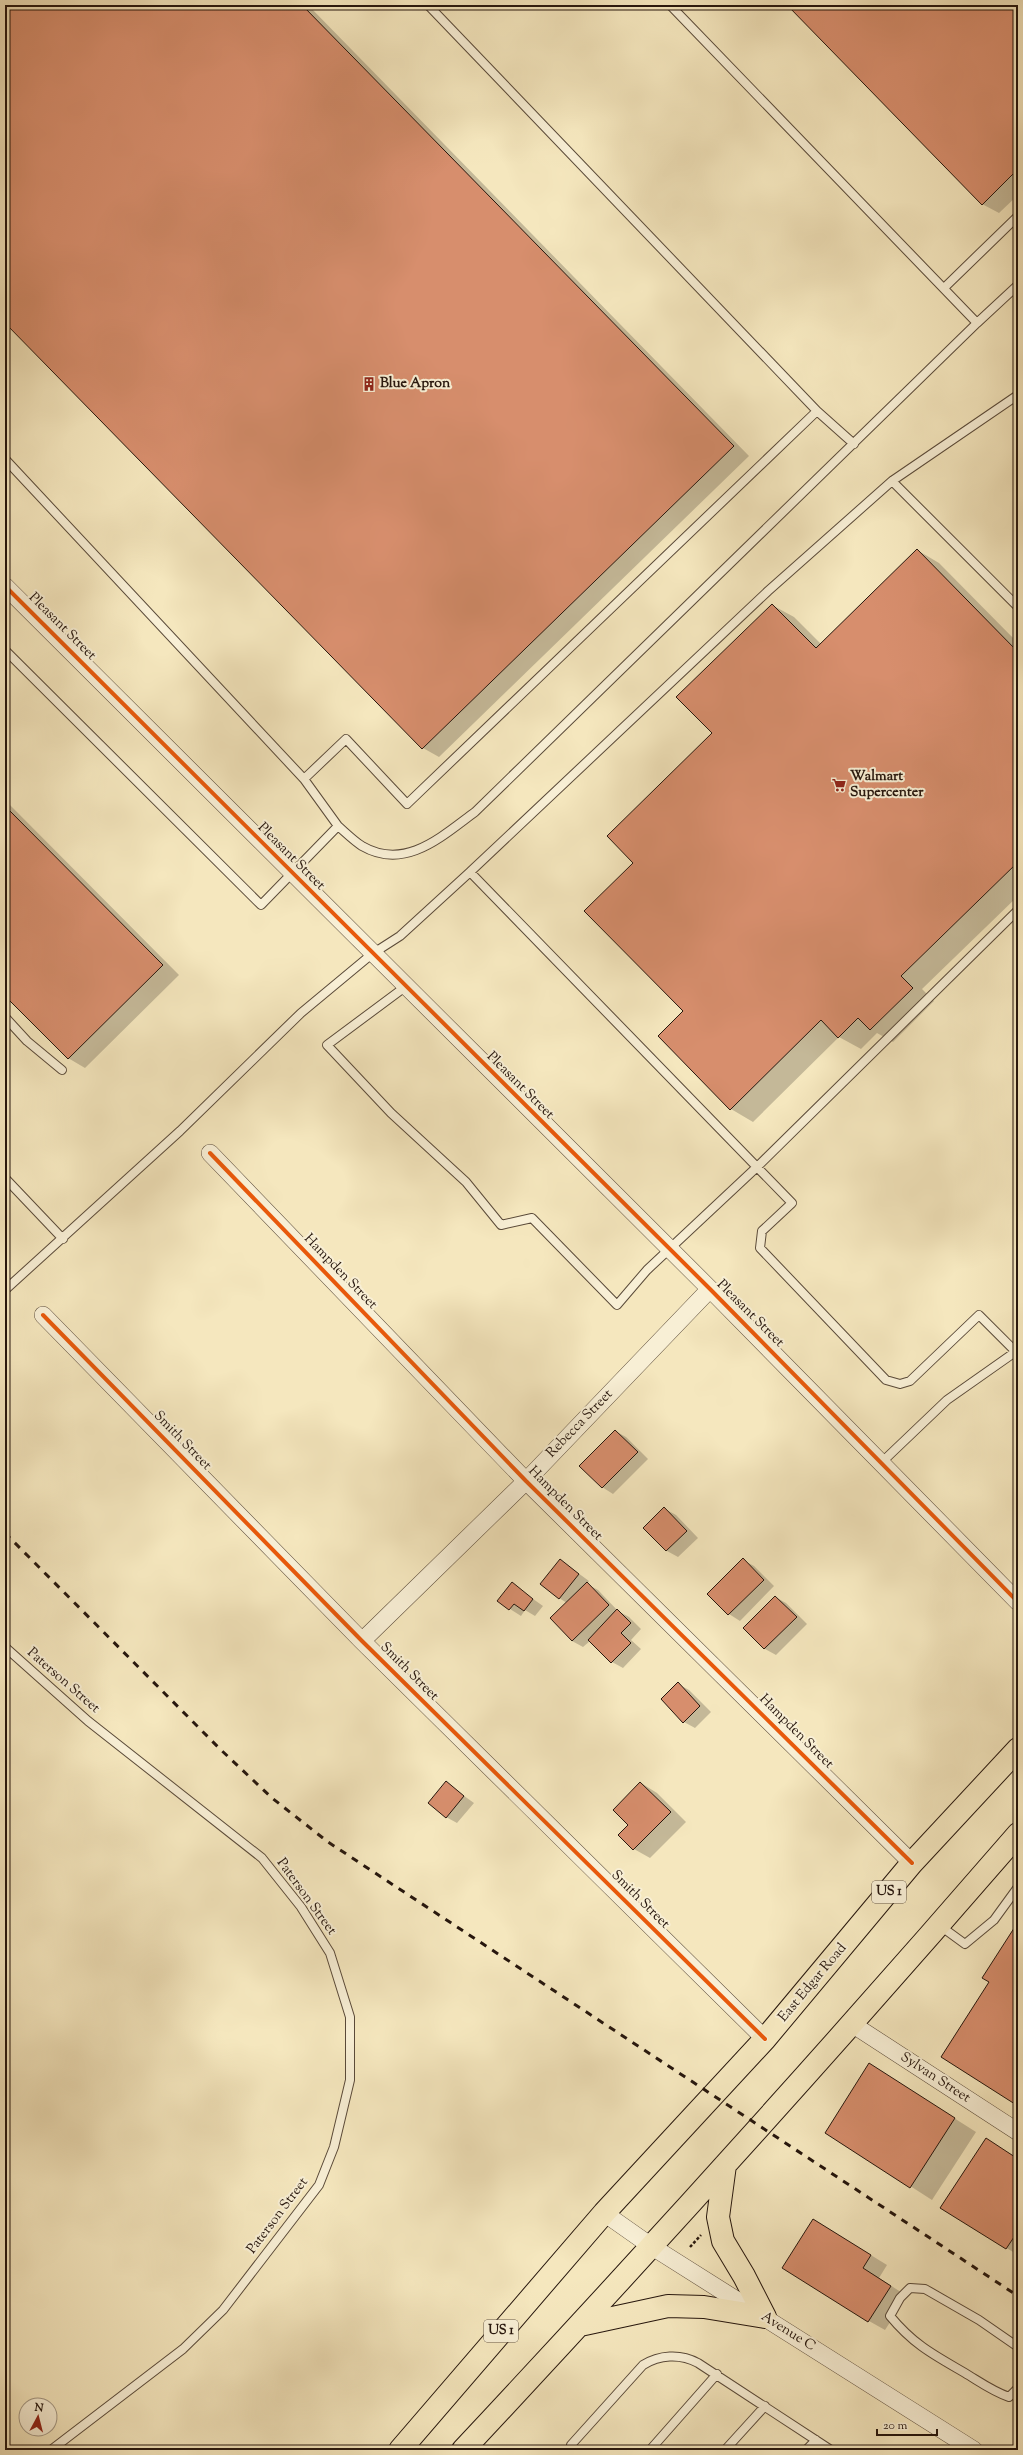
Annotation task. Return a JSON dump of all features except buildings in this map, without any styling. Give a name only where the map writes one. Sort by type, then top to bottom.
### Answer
[{"type":"highway","name":"East Edgar Road","points":[[604,2213],[765,2039],[912,1863],[1018,1749]]},
{"type":"highway","points":[[463,2450],[580,2325],[725,2165],[852,2024],[1018,1834]]},
{"type":"highway","points":[[725,2165],[718,2217],[724,2241],[765,2317]]},
{"type":"highway","name":"US 1","points":[[400,2450],[604,2213]]},
{"type":"highway","points":[[580,2325],[668,2306],[704,2307],[765,2317]]},
{"type":"street","name":"Pleasant Street","points":[[5,586],[405,987],[710,1289],[1018,1602]]},
{"type":"street","name":"Hampden Street","points":[[210,1153],[526,1481],[912,1863]]},
{"type":"street","name":"Rebecca Street","points":[[362,1641],[526,1481],[710,1289]]},
{"type":"street","name":"Smith Street","points":[[43,1315],[362,1641],[765,2039]]},
{"type":"street","name":"Sylvan Street","points":[[852,2024],[1018,2132]]},
{"type":"street","name":"Avenue C","points":[[604,2213],[651,2246],[974,2450]]},
{"type":"lane","points":[[428,5],[817,411],[854,444]]},
{"type":"lane","points":[[670,5],[977,323]]},
{"type":"lane","points":[[944,288],[1018,216]]},
{"type":"lane","points":[[5,459],[304,779],[338,826],[362,846],[387,856],[408,855],[432,844],[475,812],[977,323],[1018,285]]},
{"type":"lane","points":[[5,1290],[63,1239],[180,1131],[301,1013],[372,954],[400,936],[768,591],[892,481],[1018,395]]},
{"type":"lane","points":[[304,779],[346,738],[407,804],[817,411]]},
{"type":"lane","points":[[892,481],[1018,607]]},
{"type":"lane","points":[[5,650],[260,905],[338,826]]},
{"type":"lane","points":[[470,872],[758,1166],[792,1203],[762,1231],[760,1248],[886,1380],[900,1384],[910,1380],[979,1315],[1017,1352],[947,1400],[881,1463]]},
{"type":"lane","points":[[405,987],[327,1045],[391,1113],[466,1182],[501,1225],[532,1218],[617,1305],[648,1270],[758,1166],[1018,910]]},
{"type":"lane","points":[[5,1017],[27,1041],[62,1070]]},
{"type":"lane","points":[[5,1178],[63,1239]]},
{"type":"lane","name":"Paterson Street","points":[[5,1648],[88,1721],[262,1858],[301,1907],[330,1952],[350,2017],[350,2080],[334,2147],[319,2185],[222,2310],[182,2349],[51,2450]]},
{"type":"lane","points":[[938,1925],[965,1944],[994,1920],[1018,1887]]},
{"type":"lane","points":[[1018,2347],[979,2320],[925,2289],[910,2288],[900,2298],[890,2316],[901,2330],[927,2352],[992,2392],[1009,2397],[1018,2388]]},
{"type":"lane","points":[[570,2450],[576,2439],[638,2370],[648,2362],[668,2356],[686,2358],[717,2374],[831,2450]]},
{"type":"lane","points":[[650,2450],[717,2374]]},
{"type":"lane","points":[[725,2450],[765,2406]]},
{"type":"lane","points":[[806,2450],[816,2440]]},
{"type":"path","points":[[690,2247],[697,2237],[705,2233]]},
{"type":"railway","points":[[5,1533],[220,1749],[272,1798],[328,1842],[1018,2296]]},
{"type":"cycle path","points":[[5,586],[710,1289],[1018,1602]]},
{"type":"cycle path","points":[[210,1153],[526,1481],[912,1863]]},
{"type":"cycle path","points":[[43,1315],[362,1641],[765,2039]]},
{"type":"place","name":"Blue Apron","points":[[369,384]]},
{"type":"place","name":"Walmart Supercenter","points":[[839,785]]}]
